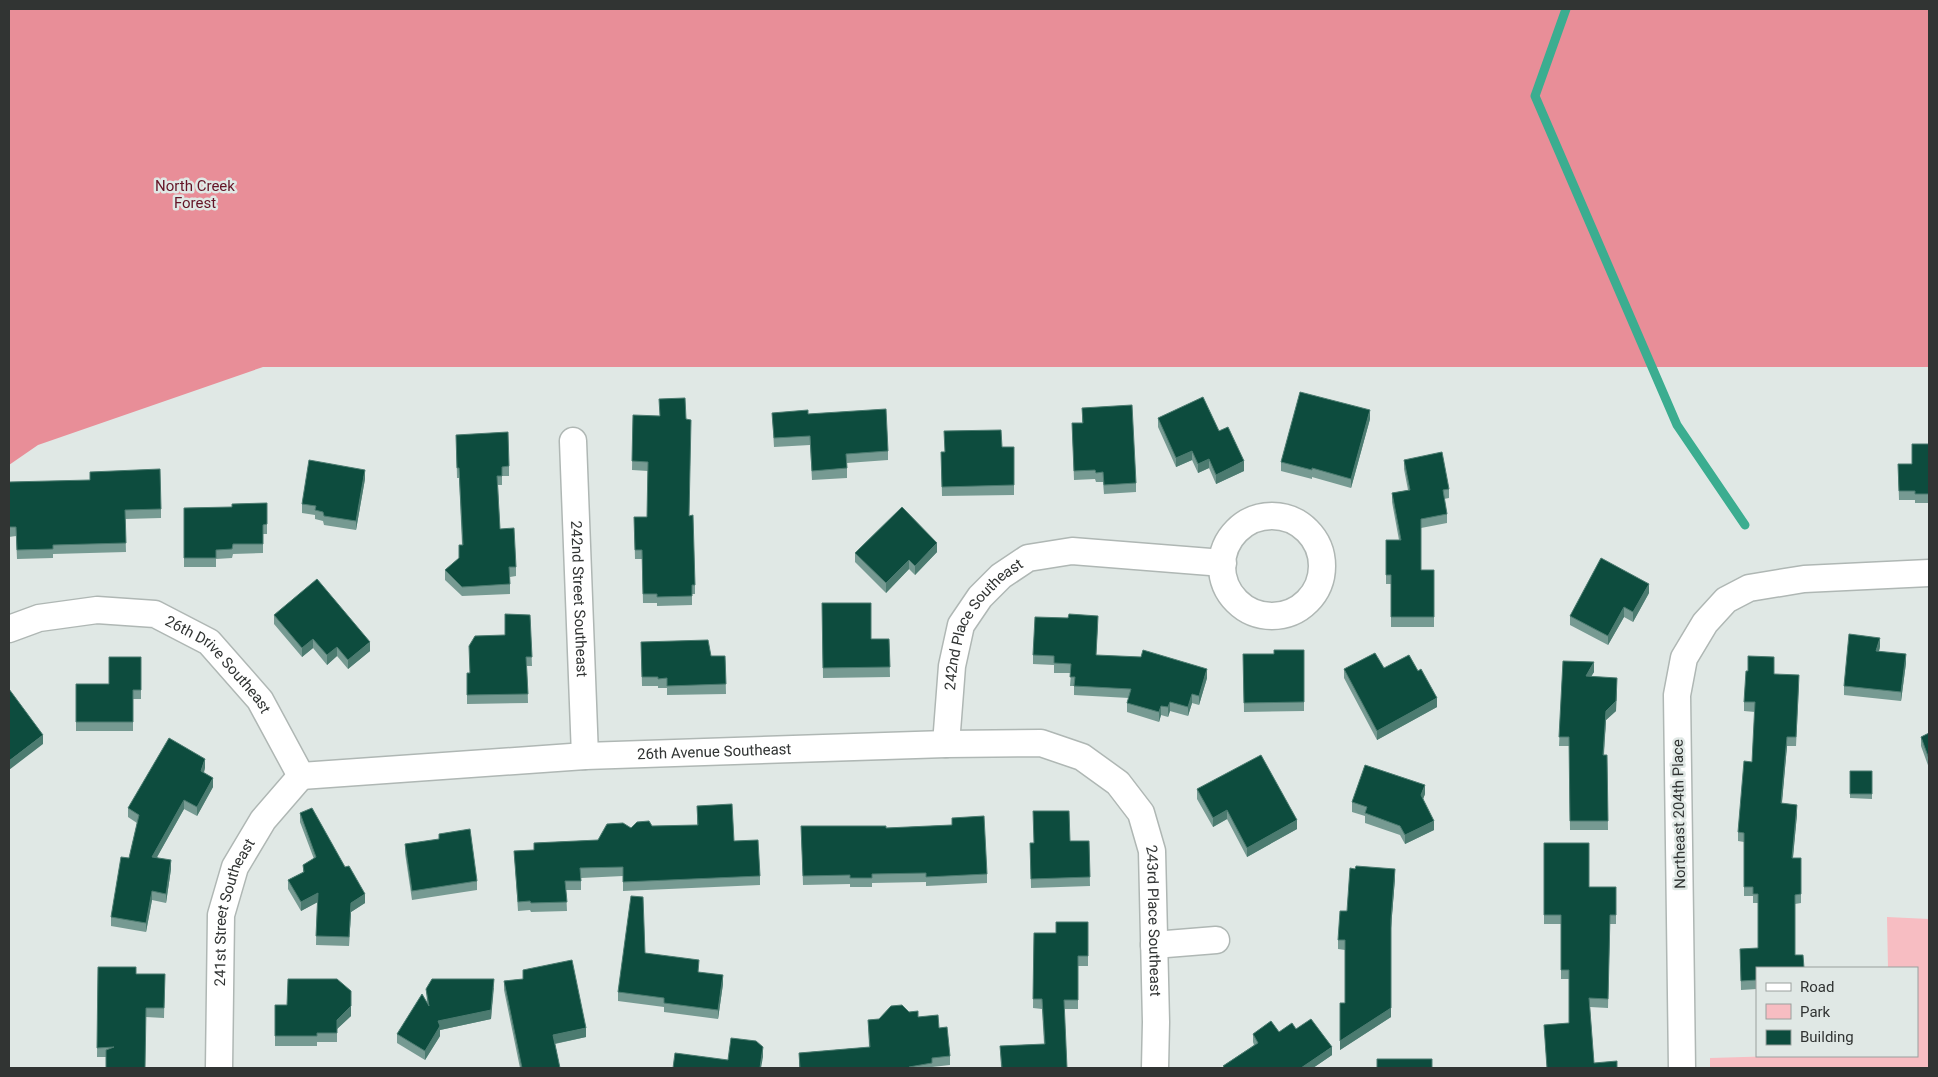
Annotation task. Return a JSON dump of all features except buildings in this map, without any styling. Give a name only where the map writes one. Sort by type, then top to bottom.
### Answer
[{"type":"street","name":"242nd Street Southeast","points":[[573,441],[585,756]]},
{"type":"street","name":"242nd Place Southeast","points":[[946,744],[952,666],[961,625],[980,597],[1001,576],[1028,558],[1072,551],[1222,563]]},
{"type":"street","name":"Northeast 204th Place","points":[[1682,1068],[1677,695],[1684,658],[1705,623],[1726,600],[1749,588],[1804,580],[1929,573]]},
{"type":"street","name":"26th Drive Southeast","points":[[9,629],[39,618],[97,610],[155,614],[209,642],[260,700],[301,776]]},
{"type":"street","name":"26th Avenue Southeast","points":[[301,776],[585,756],[946,744],[1041,743],[1082,758],[1118,783]]},
{"type":"street","name":"241st Street Southeast","points":[[219,1068],[221,915],[235,867],[263,820],[301,776]]},
{"type":"street","name":"243rd Place Southeast","points":[[1118,783],[1141,813],[1152,850],[1156,1022],[1154,1068]]},
{"type":"street","points":[[1154,944],[1216,940]]},
{"type":"green space","name":"North Creek Forest","points":[[9,9],[1929,9],[1929,367],[263,367],[38,445],[9,465]]},
{"type":"green space","points":[[1887,917],[1929,919],[1929,1068],[1710,1068],[1710,1058],[1918,1057],[1918,967],[1888,967]]},
{"type":"waterway","points":[[1566,9],[1535,96],[1677,425],[1745,525]]}]
